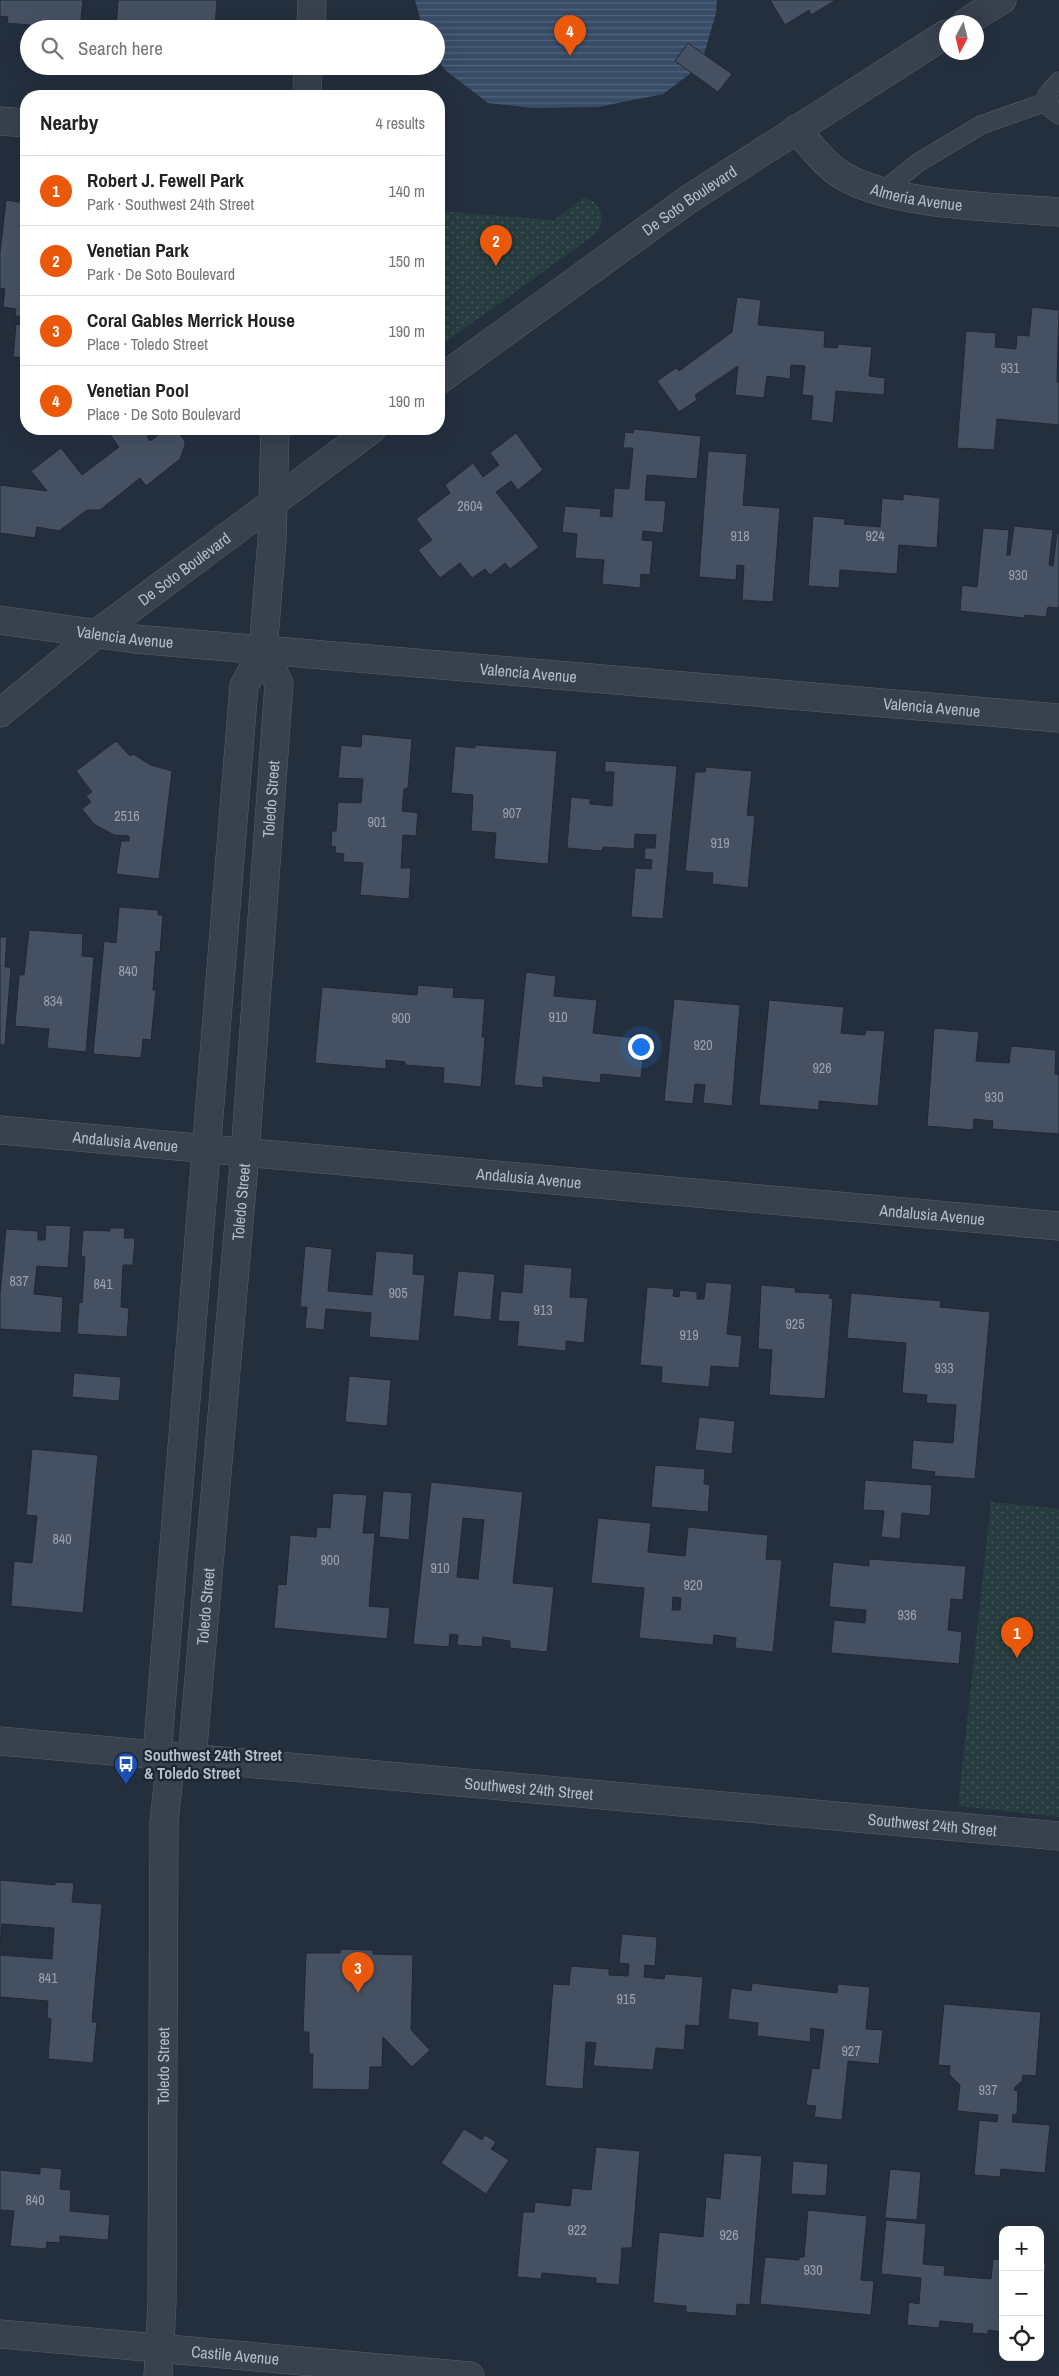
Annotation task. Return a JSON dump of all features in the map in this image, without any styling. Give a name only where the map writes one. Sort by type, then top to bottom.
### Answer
[{"type":"street","points":[[311,20],[312,0]]},
{"type":"street","points":[[977,15],[1002,0]]},
{"type":"street","name":"De Soto Boulevard","points":[[445,376],[689,199],[939,38]]},
{"type":"street","points":[[307,90],[308,75]]},
{"type":"street","points":[[0,121],[20,123]]},
{"type":"street","name":"Almeria Avenue","points":[[796,129],[824,160],[844,177],[867,187],[903,196],[945,202],[1059,212]]},
{"type":"street","name":"Toledo Street","points":[[173,1756],[207,1150],[244,686],[263,650],[273,501],[275,435]]},
{"type":"street","name":"De Soto Boulevard","points":[[0,713],[95,634],[364,435]]},
{"type":"street","name":"Valencia Avenue","points":[[0,620],[95,634],[263,650],[1059,718]]},
{"type":"street","name":"Toledo Street","points":[[158,2376],[160,2348],[164,1822],[245,1154],[279,684],[263,650]]},
{"type":"street","name":"Andalusia Avenue","points":[[0,1130],[245,1154],[1059,1226]]},
{"type":"street","name":"Southwest 24th Street","points":[[0,1741],[1059,1836]]},
{"type":"street","name":"Castile Avenue","points":[[0,2334],[470,2376]]},
{"type":"lane","points":[[882,191],[919,162],[981,125],[1054,108],[1047,95],[1059,80]]},
{"type":"green space","points":[[583,198],[594,202],[602,216],[597,233],[445,343],[445,211],[554,220]]},
{"type":"green space","points":[[991,1502],[1059,1509],[1059,1817],[958,1806]]},
{"type":"water","points":[[415,0],[717,0],[716,13],[704,54],[691,73],[663,94],[598,107],[533,108],[488,103],[445,70],[445,20],[421,20]]},
{"type":"building","points":[[0,0],[83,0],[81,20],[20,20],[20,24],[7,23],[8,17],[0,16]]},
{"type":"building","points":[[118,0],[217,0],[216,20],[117,20]]},
{"type":"building","points":[[770,0],[836,0],[811,15],[809,10],[785,25]]},
{"type":"building","points":[[688,43],[732,74],[718,92],[675,61]]},
{"type":"building","points":[[6,200],[20,202],[20,316],[15,316],[16,309],[3,307],[5,289],[0,288],[0,253]]},
{"type":"building","points":[[737,297],[761,300],[758,325],[825,331],[824,347],[837,348],[838,344],[872,347],[869,376],[885,378],[884,395],[836,391],[833,423],[811,420],[813,396],[802,395],[805,366],[791,365],[790,379],[767,376],[764,398],[735,395],[738,366],[695,395],[697,400],[679,412],[657,381],[676,368],[679,371],[732,332]]},
{"type":"building","points":[[1032,307],[1059,310],[1057,382],[1059,382],[1059,425],[997,419],[994,450],[957,448],[966,331],[996,333],[995,347],[1016,349],[1017,335],[1029,336]]},
{"type":"building","points":[[16,324],[20,324],[20,358],[13,357]]},
{"type":"building","points":[[634,429],[701,436],[697,479],[647,475],[645,500],[666,501],[663,533],[643,531],[642,540],[653,541],[650,575],[641,574],[640,588],[602,584],[604,560],[575,558],[577,534],[562,532],[565,506],[601,509],[600,516],[612,517],[614,488],[629,489],[633,448],[623,448],[625,432],[633,433]]},
{"type":"building","points":[[516,433],[543,470],[518,490],[511,481],[496,492],[539,547],[510,569],[505,563],[490,575],[485,569],[472,578],[460,563],[440,578],[418,550],[432,540],[416,519],[450,493],[445,485],[473,463],[483,477],[499,465],[490,453]]},
{"type":"building","points":[[110,435],[150,435],[147,437],[150,441],[158,435],[180,435],[185,441],[180,459],[146,486],[140,478],[100,510],[87,510],[59,531],[37,527],[35,538],[0,533],[0,485],[47,491],[31,471],[61,448],[82,475],[119,447]]},
{"type":"building","points":[[708,451],[747,454],[743,505],[780,508],[773,602],[742,600],[744,566],[737,565],[736,580],[699,577]]},
{"type":"building","points":[[903,494],[940,498],[937,548],[899,545],[897,574],[840,570],[839,588],[808,586],[813,516],[845,519],[844,524],[880,527],[882,498],[903,500]]},
{"type":"building","points":[[1014,526],[1053,530],[1049,565],[1053,566],[1057,533],[1059,533],[1059,608],[1048,607],[1046,617],[1025,615],[1024,618],[960,611],[962,585],[977,587],[983,528],[1009,530],[1007,555],[1010,555]]},
{"type":"building","points":[[362,734],[412,739],[408,788],[404,789],[402,811],[418,813],[416,836],[403,835],[401,868],[411,868],[409,899],[360,895],[363,863],[343,862],[344,854],[335,853],[336,847],[331,846],[332,831],[336,831],[338,802],[361,803],[363,779],[338,778],[341,745],[361,747]]},
{"type":"building","points":[[116,741],[130,756],[133,754],[151,765],[172,771],[159,879],[116,874],[121,841],[129,841],[129,836],[114,835],[94,824],[82,809],[91,802],[86,796],[92,792],[76,771]]},
{"type":"building","points":[[475,745],[557,751],[548,864],[494,859],[496,833],[471,831],[473,795],[451,793],[455,746],[475,748]]},
{"type":"building","points":[[605,761],[677,766],[663,919],[631,917],[635,868],[651,869],[652,860],[644,859],[645,848],[655,848],[656,835],[635,834],[634,849],[603,847],[602,851],[567,848],[571,797],[590,799],[590,804],[612,806],[614,772],[605,772]]},
{"type":"building","points":[[706,767],[752,771],[747,815],[755,816],[748,888],[712,884],[713,873],[685,871],[695,772],[705,772]]},
{"type":"building","points":[[119,907],[158,910],[158,915],[163,915],[160,952],[156,951],[153,990],[156,990],[151,1040],[143,1039],[141,1058],[93,1054],[104,941],[116,943]]},
{"type":"building","points":[[29,930],[83,934],[82,956],[94,957],[86,1052],[47,1048],[49,1029],[15,1026],[19,975],[24,975]]},
{"type":"building","points":[[0,937],[7,937],[5,967],[11,967],[5,1045],[0,1045]]},
{"type":"building","points":[[526,972],[556,976],[554,996],[597,1000],[593,1033],[645,1039],[641,1078],[601,1074],[600,1083],[543,1077],[543,1088],[514,1085]]},
{"type":"building","points":[[418,985],[454,988],[453,997],[485,999],[482,1037],[485,1037],[481,1087],[443,1083],[444,1068],[405,1065],[405,1062],[386,1060],[386,1069],[315,1063],[322,987],[417,995]]},
{"type":"building","points":[[674,999],[740,1005],[732,1106],[703,1103],[705,1085],[695,1084],[693,1104],[664,1101]]},
{"type":"building","points":[[769,1000],[844,1007],[841,1033],[865,1035],[866,1030],[885,1031],[878,1106],[819,1101],[819,1110],[759,1105]]},
{"type":"building","points":[[934,1028],[979,1032],[976,1061],[1009,1063],[1011,1046],[1056,1050],[1055,1074],[1059,1075],[1059,1134],[992,1129],[993,1121],[974,1119],[973,1130],[927,1126]]},
{"type":"building","points":[[46,1225],[71,1226],[68,1268],[37,1266],[34,1294],[63,1297],[61,1333],[0,1329],[0,1294],[6,1229],[38,1231],[38,1240],[45,1240]]},
{"type":"building","points":[[110,1228],[125,1228],[124,1238],[135,1238],[133,1265],[123,1265],[121,1307],[129,1308],[127,1337],[77,1334],[79,1302],[82,1303],[85,1257],[81,1256],[83,1230],[110,1231]]},
{"type":"building","points":[[305,1246],[332,1249],[328,1291],[372,1295],[376,1251],[414,1254],[413,1274],[425,1275],[419,1341],[369,1337],[371,1313],[326,1309],[324,1330],[305,1328],[307,1307],[300,1307]]},
{"type":"building","points":[[524,1264],[572,1268],[570,1297],[588,1298],[584,1343],[566,1341],[566,1351],[517,1346],[519,1322],[498,1321],[501,1291],[522,1293]]},
{"type":"building","points":[[458,1271],[495,1274],[491,1320],[453,1316]]},
{"type":"building","points":[[706,1282],[732,1284],[727,1334],[742,1336],[739,1368],[711,1366],[709,1387],[661,1383],[662,1367],[640,1365],[647,1287],[674,1289],[673,1296],[679,1297],[680,1290],[697,1292],[697,1299],[704,1299]]},
{"type":"building","points":[[761,1285],[796,1288],[795,1292],[830,1294],[829,1298],[833,1299],[825,1399],[769,1395],[772,1350],[758,1349]]},
{"type":"building","points":[[851,1293],[941,1301],[940,1307],[990,1312],[975,1479],[934,1476],[935,1472],[911,1469],[913,1440],[953,1443],[956,1405],[926,1403],[927,1395],[902,1393],[906,1343],[847,1338]]},
{"type":"building","points":[[74,1373],[121,1377],[119,1401],[72,1397]]},
{"type":"building","points":[[349,1376],[391,1380],[387,1426],[345,1422]]},
{"type":"building","points":[[699,1417],[735,1421],[732,1454],[695,1450]]},
{"type":"building","points":[[32,1449],[98,1455],[83,1613],[11,1606],[14,1561],[32,1563],[37,1516],[26,1515]]},
{"type":"building","points":[[655,1465],[705,1469],[704,1484],[710,1485],[708,1512],[651,1507]]},
{"type":"building","points":[[865,1480],[932,1485],[930,1516],[902,1513],[900,1539],[881,1537],[884,1511],[863,1510]]},
{"type":"building","points":[[431,1482],[523,1492],[513,1583],[554,1587],[547,1652],[510,1648],[510,1641],[483,1637],[482,1647],[457,1645],[458,1635],[450,1634],[449,1647],[413,1644]],"holes":[[[463,1518],[484,1520],[478,1579],[457,1577]]]},
{"type":"building","points":[[383,1491],[412,1493],[409,1540],[379,1537]]},
{"type":"building","points":[[333,1493],[367,1495],[363,1533],[375,1533],[369,1606],[390,1608],[387,1639],[274,1628],[278,1584],[286,1585],[290,1535],[316,1537],[317,1527],[330,1528]]},
{"type":"building","points":[[598,1518],[651,1523],[648,1552],[685,1556],[688,1527],[768,1535],[766,1559],[782,1560],[773,1652],[735,1648],[736,1638],[714,1635],[713,1645],[639,1638],[644,1588],[591,1583]],"holes":[[[673,1597],[681,1598],[680,1610],[672,1610]]]},
{"type":"building","points":[[869,1559],[966,1566],[963,1600],[951,1599],[948,1630],[962,1632],[959,1664],[831,1653],[834,1620],[865,1623],[866,1610],[829,1607],[833,1562],[869,1566]]},
{"type":"building","points":[[0,1880],[55,1885],[55,1882],[74,1883],[72,1902],[102,1904],[92,2022],[97,2022],[93,2063],[48,2059],[51,2019],[47,2018],[48,2001],[0,1997],[0,1955],[52,1959],[54,1928],[2,1924],[0,1948]]},
{"type":"building","points":[[622,1934],[657,1937],[655,1966],[645,1965],[644,1977],[664,1979],[665,1974],[703,1977],[699,2026],[686,2025],[684,2050],[656,2048],[653,2070],[593,2066],[596,2043],[586,2042],[583,2089],[545,2086],[553,1984],[569,1985],[571,1966],[609,1969],[609,1975],[628,1976],[629,1964],[619,1963]]},
{"type":"building","points":[[341,1949],[373,1950],[373,1954],[413,1955],[411,2030],[430,2050],[412,2067],[383,2037],[382,2067],[370,2067],[369,2090],[312,2089],[313,2054],[309,2054],[309,2032],[303,2032],[306,1953],[340,1953]]},
{"type":"building","points":[[752,1983],[837,1993],[838,1984],[870,1987],[866,2029],[883,2030],[879,2064],[848,2061],[842,2120],[814,2117],[816,2106],[806,2105],[812,2068],[819,2069],[824,2030],[811,2028],[810,2042],[757,2036],[758,2023],[728,2019],[731,1988],[751,1991]]},
{"type":"building","points":[[944,2004],[1041,2012],[1036,2076],[1023,2075],[1022,2081],[1015,2087],[1014,2090],[1018,2091],[1017,2115],[1013,2114],[1012,2122],[1050,2125],[1045,2173],[1001,2169],[1000,2177],[974,2175],[979,2120],[997,2122],[998,2115],[957,2111],[960,2085],[949,2074],[950,2066],[938,2065]]},
{"type":"building","points":[[464,2129],[482,2140],[485,2135],[496,2142],[491,2149],[509,2160],[486,2194],[441,2163]]},
{"type":"building","points":[[596,2147],[640,2151],[632,2248],[622,2248],[619,2285],[596,2283],[596,2278],[542,2273],[541,2279],[517,2277],[523,2212],[534,2212],[535,2202],[570,2206],[572,2188],[591,2190]]},
{"type":"building","points":[[724,2153],[762,2156],[750,2305],[737,2304],[736,2316],[686,2312],[686,2306],[653,2303],[659,2232],[703,2237],[706,2197],[720,2199]]},
{"type":"building","points":[[793,2161],[828,2164],[826,2196],[791,2194]]},
{"type":"building","points":[[40,2167],[62,2169],[60,2189],[71,2190],[70,2211],[110,2215],[108,2240],[60,2236],[60,2243],[47,2242],[46,2249],[10,2246],[14,2211],[0,2210],[0,2170],[40,2174]]},
{"type":"building","points":[[890,2169],[921,2172],[917,2220],[885,2218]]},
{"type":"building","points":[[808,2210],[867,2216],[861,2280],[874,2281],[871,2315],[760,2304],[765,2257],[799,2260],[799,2257],[804,2257]]},
{"type":"building","points":[[886,2220],[926,2224],[923,2264],[945,2266],[944,2275],[991,2279],[993,2259],[999,2260],[999,2331],[988,2330],[988,2334],[972,2333],[973,2324],[940,2321],[939,2328],[907,2325],[909,2302],[919,2304],[921,2278],[881,2274]]},
{"type":"building","points":[[1044,2263],[1046,2263],[1044,2282]]},
{"type":"place","name":"Venetian Pool","points":[[570,56]]},
{"type":"place","name":"Venetian Park","points":[[496,266]]},
{"type":"place","name":"Robert J. Fewell Park","points":[[1017,1658]]},
{"type":"place","name":"Southwest 24th Street & Toledo Street","points":[[126,1785]]},
{"type":"place","name":"Coral Gables Merrick House","points":[[358,1993]]}]
